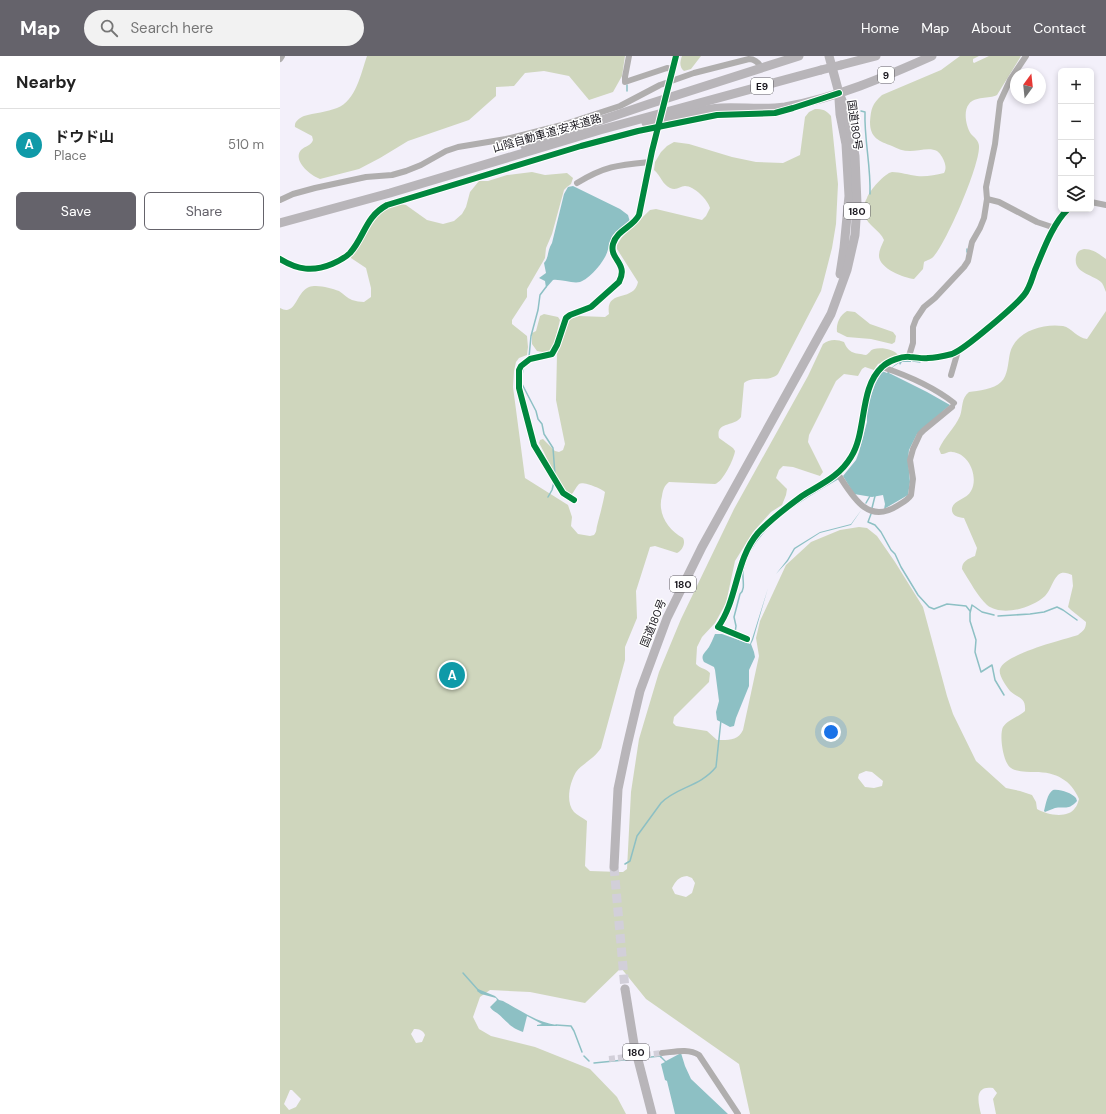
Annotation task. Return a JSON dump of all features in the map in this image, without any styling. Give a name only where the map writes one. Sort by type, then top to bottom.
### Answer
[{"type":"highway","points":[[458,171],[567,131],[799,56]]},
{"type":"highway","name":"国道180号","points":[[614,867],[618,789],[626,746],[640,691],[664,625],[691,568],[831,314],[847,270],[855,235],[857,204],[856,171],[847,113],[838,93],[829,56]]},
{"type":"highway","name":"山陰自動車道;安来道路","points":[[280,222],[390,193],[458,171],[653,115],[876,56]]},
{"type":"highway","name":"9","points":[[838,93],[906,68],[932,56]]},
{"type":"highway","points":[[507,157],[703,110],[738,107],[784,107],[838,93]]},
{"type":"highway","name":"180","points":[[625,989],[634,1044],[652,1114]]},
{"type":"street","points":[[629,56],[625,77],[625,81],[627,82],[667,68],[672,72],[676,56]]},
{"type":"street","points":[[909,356],[913,343],[913,327],[916,319],[924,307],[935,298],[966,264],[970,256],[972,242],[982,224],[987,199],[986,187],[995,140],[1000,102],[1010,80],[1026,56]]},
{"type":"street","points":[[280,200],[293,194],[315,188],[366,177],[392,175],[406,171],[421,165],[446,151],[458,147],[506,139],[562,125],[620,106],[660,85],[694,73],[749,59],[756,61],[762,68]]},
{"type":"street","points":[[280,259],[298,268],[324,268],[342,260],[350,253],[370,219],[379,210],[388,205],[582,146],[638,131],[717,115],[737,113],[775,113],[838,93]]},
{"type":"street","points":[[574,500],[563,493],[534,445],[519,388],[519,370],[526,361],[552,354],[557,345],[566,318],[591,307],[619,282],[622,269],[613,253],[612,247],[616,237],[636,221],[639,215],[652,151]]},
{"type":"street","points":[[577,183],[604,168],[615,165],[650,162]]},
{"type":"street","points":[[987,199],[999,202],[1037,222],[1055,228]]},
{"type":"street","points":[[1094,203],[1106,205]]},
{"type":"street","points":[[747,639],[718,627],[730,604],[743,560],[750,545],[763,528],[784,510],[838,474],[848,462],[856,448],[862,428],[864,405],[875,376],[901,358],[909,356],[930,358],[946,356],[958,351],[985,330],[1025,295],[1055,228],[1066,212]]},
{"type":"street","points":[[951,375],[958,351]]},
{"type":"street","points":[[838,474],[858,504],[867,509],[880,513],[893,509],[911,496],[913,479],[910,460],[911,454],[920,434],[953,405],[942,395],[887,369]]},
{"type":"street","points":[[662,1053],[687,1051],[694,1052],[699,1055],[738,1114]]},
{"type":"green space","points":[[367,56],[625,56],[622,76],[613,92],[589,100],[569,76],[544,71],[525,73],[514,86],[496,87],[496,96],[469,120],[408,141],[359,169],[320,179],[312,175],[304,168],[299,159],[301,150],[311,144],[313,140],[312,136],[295,127],[295,123],[304,116],[337,108],[349,99],[357,86]]},
{"type":"green space","points":[[682,56],[701,56],[691,69],[684,71],[680,64]]},
{"type":"green space","points":[[960,56],[979,56],[973,59],[974,63],[989,56],[1021,56],[1014,68],[1010,68],[1010,74],[997,95],[972,101],[967,107],[966,119],[968,127],[971,134],[979,144],[978,156],[974,169],[962,202],[940,248],[931,259],[924,262],[923,269],[914,279],[892,272],[880,260],[879,255],[884,240],[880,233],[871,225],[865,216],[865,202],[874,187],[889,173],[895,172],[917,176],[930,176],[944,173],[945,164],[943,158],[937,151],[927,149],[910,151],[903,150],[883,142],[876,138],[872,132],[870,122],[874,104],[882,95],[941,70]]},
{"type":"green space","points":[[815,109],[820,109],[826,111],[831,116],[838,184],[836,224],[832,248],[821,291],[778,374],[774,377],[752,379],[744,383],[741,417],[720,429],[719,438],[735,451],[725,475],[715,484],[669,482],[664,488],[661,502],[662,515],[668,526],[683,538],[684,544],[677,553],[655,546],[650,547],[636,591],[637,618],[625,647],[625,660],[601,748],[576,772],[572,781],[569,792],[571,808],[575,813],[587,821],[585,866],[590,871],[623,872],[627,869],[631,792],[639,739],[659,672],[681,619],[734,509],[808,376],[823,344],[833,340],[844,342],[850,351],[856,353],[866,355],[873,349],[880,348],[890,350],[898,355],[897,357],[878,364],[874,370],[865,367],[858,376],[844,374],[836,381],[809,435],[808,442],[823,472],[820,476],[793,467],[783,466],[779,470],[776,478],[787,489],[782,505],[771,512],[753,532],[735,561],[726,603],[715,623],[702,637],[697,647],[696,664],[710,673],[709,682],[674,717],[673,723],[676,726],[707,731],[717,740],[732,739],[741,734],[759,656],[756,638],[760,621],[786,565],[811,542],[840,530],[859,527],[867,528],[877,536],[923,607],[953,714],[976,761],[1006,788],[1032,795],[1036,802],[1037,809],[1046,813],[1057,815],[1068,814],[1072,811],[1079,799],[1072,787],[1062,778],[1043,772],[1023,772],[1013,769],[1008,765],[1004,755],[1001,736],[1003,727],[1025,711],[1025,706],[1023,701],[1006,686],[1001,677],[1000,669],[1004,663],[1012,658],[1035,648],[1078,635],[1084,630],[1086,622],[1068,607],[1073,586],[1072,575],[1061,573],[1056,577],[1045,596],[1033,604],[1017,610],[1009,611],[993,609],[987,605],[977,593],[962,569],[964,562],[975,556],[977,548],[964,518],[955,516],[952,511],[953,505],[967,496],[971,491],[974,479],[973,473],[968,461],[958,453],[951,452],[941,454],[939,449],[960,416],[963,400],[966,394],[969,392],[986,389],[1001,382],[1006,373],[1013,346],[1023,334],[1030,330],[1055,325],[1066,327],[1080,337],[1087,339],[1106,311],[1106,1114],[996,1114],[993,1099],[997,1093],[993,1088],[987,1088],[983,1089],[979,1095],[978,1100],[981,1114],[750,1114],[739,1064],[646,999],[621,968],[585,1003],[530,992],[490,990],[480,997],[473,1017],[479,1029],[491,1036],[535,1047],[590,1069],[617,1097],[626,1114],[280,1114],[280,308],[285,310],[293,307],[301,294],[312,286],[324,287],[339,291],[352,300],[364,302],[371,297],[371,288],[366,268],[351,258],[351,254],[382,210],[389,206],[401,204],[406,205],[427,220],[443,224],[454,221],[462,214],[466,207],[470,192],[479,181],[488,181],[507,175],[532,172],[545,175],[567,173],[573,178],[571,184],[564,190],[552,234],[546,248],[545,258],[527,289],[527,297],[512,320],[512,324],[527,336],[528,347],[527,355],[519,358],[516,362],[513,387],[525,478],[568,505],[572,517],[571,526],[578,534],[590,536],[594,535],[605,492],[581,483],[571,495],[557,479],[539,443],[540,440],[543,439],[555,451],[559,452],[563,450],[565,444],[556,400],[557,354],[570,319],[579,316],[605,317],[609,314],[609,306],[611,301],[631,292],[635,288],[638,282],[617,249],[617,245],[622,237],[650,210],[656,209],[702,220],[706,216],[710,208],[707,201],[700,194],[692,188],[685,186],[677,189],[670,188],[654,170],[655,162],[667,146],[674,142],[689,144],[732,157],[756,162],[783,163],[800,155],[805,117],[809,112]],"holes":[[[866,771],[872,772],[883,781],[882,786],[874,788],[865,787],[858,778],[859,774]],[[687,876],[692,878],[695,883],[692,893],[686,897],[675,894],[672,888],[681,877]],[[414,1029],[416,1029],[422,1031],[425,1035],[422,1042],[416,1043],[411,1034]],[[290,1090],[292,1090],[301,1099],[296,1107],[289,1110],[284,1104]]]},
{"type":"green space","points":[[1084,249],[1093,251],[1106,259],[1106,292],[1102,283],[1078,267],[1076,263],[1076,255]]},
{"type":"green space","points":[[847,311],[855,312],[870,324],[893,332],[896,336],[895,342],[892,344],[871,339],[847,337],[837,332],[839,320]]},
{"type":"green space","points":[[544,314],[558,317],[560,320],[553,349],[548,353],[537,351],[532,344],[532,333],[536,331],[540,316]]},
{"type":"water","points":[[573,186],[620,209],[628,215],[630,222],[613,235],[604,259],[595,271],[587,278],[580,282],[553,280],[546,288],[545,281],[539,278],[546,273],[544,263],[547,259],[552,243],[564,194],[568,187]]},
{"type":"water","points":[[911,360],[911,362],[902,362],[900,365],[899,363],[893,367],[889,373],[950,405],[917,434],[909,450],[908,459],[910,482],[908,495],[884,509],[885,504],[883,495],[872,497],[854,494],[843,476],[856,460],[859,452],[867,422],[867,408],[875,384],[882,371],[887,373],[892,367],[898,363],[904,361]]},
{"type":"water","points":[[862,509],[851,525],[820,533],[795,549],[788,561],[776,574],[794,548],[820,532],[851,524]]},
{"type":"water","points":[[768,588],[751,644],[755,657],[749,670],[749,686],[734,726],[730,727],[717,720],[716,712],[719,701],[715,670],[714,667],[704,662],[703,656],[715,634],[722,634],[750,644]]},
{"type":"water","points":[[1053,790],[1069,793],[1076,798],[1077,801],[1069,807],[1055,808],[1045,812],[1047,799]]},
{"type":"water","points":[[478,989],[495,996],[499,1000],[536,1019],[557,1026],[537,1026],[542,1024],[527,1016],[523,1032],[518,1030],[492,1010],[490,1007],[497,1000],[496,998],[481,994],[477,991]]},
{"type":"water","points":[[681,1053],[691,1079],[728,1114],[675,1114],[661,1064],[665,1062],[660,1057],[661,1056],[666,1061]]},
{"type":"waterway","points":[[627,85],[627,91]]},
{"type":"waterway","points":[[861,111],[865,112],[870,173],[870,194]]},
{"type":"waterway","points":[[529,357],[531,336],[538,310],[540,295],[546,287]]},
{"type":"waterway","points":[[913,361],[920,362]]},
{"type":"waterway","points":[[522,376],[523,368]]},
{"type":"waterway","points":[[522,384],[536,411],[538,419],[542,424],[544,434],[553,448],[555,475]]},
{"type":"waterway","points":[[735,633],[736,626],[734,617],[740,594],[743,589],[743,568],[757,539],[778,518],[802,500],[839,478]]},
{"type":"waterway","points":[[548,497],[554,482]]},
{"type":"waterway","points":[[866,503],[870,496]]},
{"type":"waterway","points":[[872,508],[875,496]]},
{"type":"waterway","points":[[871,514],[868,522],[875,525],[881,532],[918,595],[929,607],[934,609],[947,604],[966,606],[970,611]]},
{"type":"waterway","points":[[994,615],[982,612],[972,605],[970,621],[976,640],[975,652],[981,672],[992,665],[995,680],[1004,695]]},
{"type":"waterway","points":[[998,616],[1044,612],[1057,607],[1077,620]]},
{"type":"waterway","points":[[625,864],[630,861],[637,836],[661,803],[674,793],[703,779],[716,767],[721,720]]},
{"type":"waterway","points":[[463,973],[479,991]]},
{"type":"waterway","points":[[556,1025],[571,1026],[582,1052]]},
{"type":"waterway","points":[[584,1056],[589,1061]]},
{"type":"waterway","points":[[642,1058],[661,1057]]},
{"type":"waterway","points":[[594,1063],[634,1059]]},
{"type":"tunnel","points":[[652,151],[671,74]]},
{"type":"tunnel","points":[[614,867],[625,989]]},
{"type":"tunnel","points":[[609,1059],[662,1053]]},
{"type":"cycle path","points":[[574,500],[563,493],[534,445],[519,388],[519,370],[521,366],[530,359],[552,354],[557,345],[566,318],[591,307],[619,282],[622,270],[614,254],[613,244],[618,235],[633,223],[639,215],[652,151],[676,56]]},
{"type":"cycle path","points":[[280,259],[299,268],[312,269],[325,267],[342,259],[350,253],[374,215],[387,205],[581,146],[638,131],[717,115],[775,113],[839,93]]},
{"type":"cycle path","points":[[747,639],[718,627],[725,616],[750,544],[768,523],[802,496],[835,475],[846,464],[856,447],[866,398],[875,376],[882,367],[899,358],[940,357],[958,351],[1019,301],[1029,286],[1049,238],[1066,212]]},
{"type":"place","name":"ドウド山","points":[[452,675]]}]
